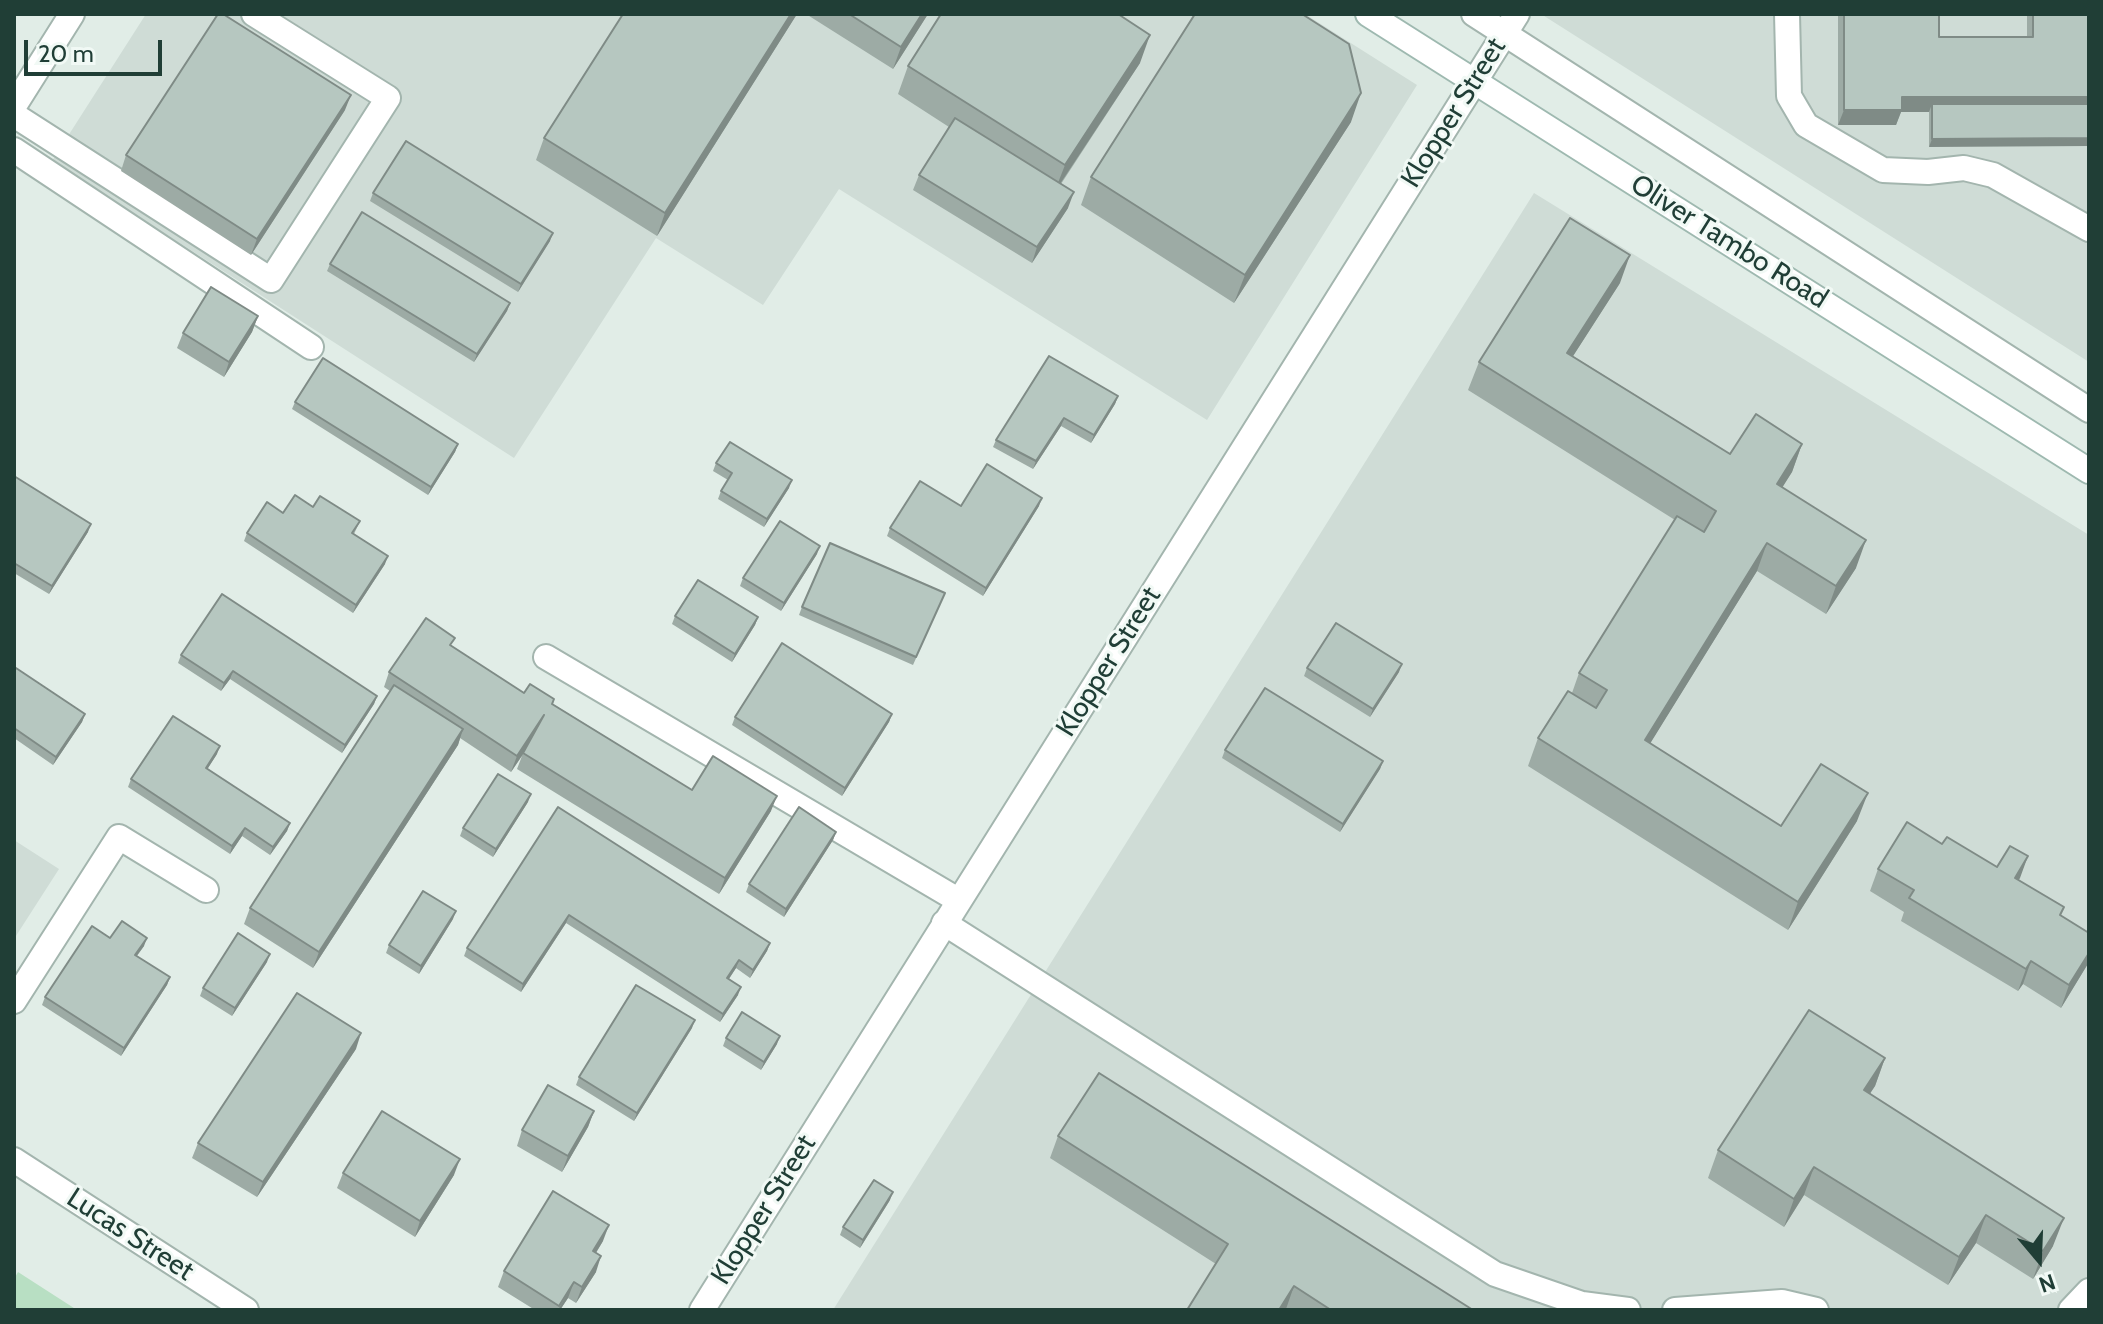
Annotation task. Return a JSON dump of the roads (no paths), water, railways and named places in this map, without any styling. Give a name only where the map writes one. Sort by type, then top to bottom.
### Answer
[{"type":"street","points":[[14,106],[72,14]]},
{"type":"street","points":[[14,115],[271,280],[388,98],[254,14]]},
{"type":"street","name":"Oliver Tambo Road","points":[[1368,14],[2089,471]]},
{"type":"street","points":[[1474,14],[1510,24],[2089,410]]},
{"type":"street","points":[[1787,14],[1789,96],[1806,125],[1883,170],[1928,172],[1964,168],[1993,175],[2089,229]]},
{"type":"street","name":"Klopper Street","points":[[702,1310],[1510,24]]},
{"type":"street","points":[[14,150],[311,347]]},
{"type":"street","points":[[546,657],[958,900]]},
{"type":"street","points":[[14,1001],[119,837],[206,890]]},
{"type":"street","points":[[944,923],[1040,982],[1222,1103],[1495,1274],[1582,1304],[1628,1310]]},
{"type":"street","name":"Lucas Street","points":[[14,1160],[246,1310]]},
{"type":"street","points":[[2071,1310],[2089,1291]]},
{"type":"street","points":[[1675,1310],[1782,1302],[1816,1310]]}]
